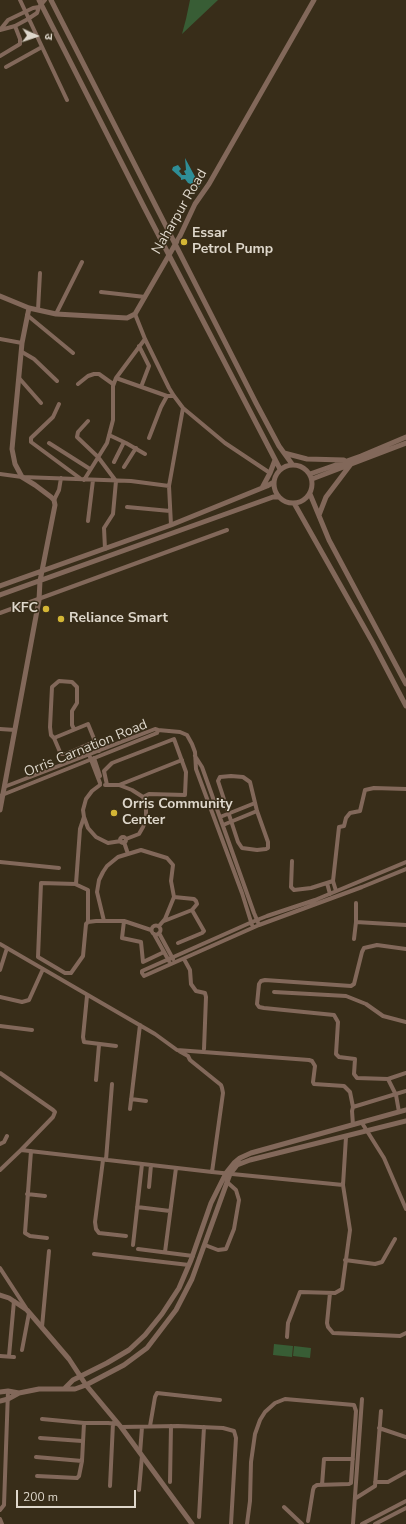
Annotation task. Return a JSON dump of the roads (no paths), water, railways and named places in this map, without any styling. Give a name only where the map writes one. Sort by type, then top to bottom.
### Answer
[{"type":"street","points":[[20,0],[67,100]]},
{"type":"street","points":[[51,0],[256,403],[279,446],[292,464]]},
{"type":"street","name":"Naharpur Road","points":[[135,314],[176,244],[196,204],[209,184],[314,0]]},
{"type":"street","points":[[0,30],[8,20],[41,3]]},
{"type":"street","points":[[0,30],[15,26],[28,19],[37,13],[41,3]]},
{"type":"street","points":[[41,3],[280,469]]},
{"type":"street","points":[[0,56],[20,44],[20,39],[15,26]]},
{"type":"street","points":[[6,67],[42,47]]},
{"type":"street","points":[[56,314],[82,262]]},
{"type":"street","points":[[38,310],[40,273]]},
{"type":"street","points":[[101,292],[145,297]]},
{"type":"street","points":[[0,296],[29,308],[56,314],[127,318],[135,314],[145,339],[174,396],[183,408],[222,441],[270,473]]},
{"type":"street","points":[[29,308],[22,343],[12,449],[15,464],[22,477],[35,484],[54,500]]},
{"type":"street","points":[[27,315],[73,353]]},
{"type":"street","points":[[0,339],[22,343]]},
{"type":"street","points":[[83,480],[107,443],[113,420],[113,384],[145,339]]},
{"type":"street","points":[[139,346],[149,366],[149,370],[141,387]]},
{"type":"street","points":[[22,352],[34,359],[57,381]]},
{"type":"street","points":[[78,384],[88,376],[99,374],[113,384]]},
{"type":"street","points":[[19,378],[41,403]]},
{"type":"street","points":[[116,378],[167,396],[174,396]]},
{"type":"street","points":[[149,438],[167,396]]},
{"type":"street","points":[[59,404],[53,417],[32,438],[31,442],[83,480]]},
{"type":"street","points":[[171,525],[169,486],[183,408]]},
{"type":"street","points":[[88,421],[78,432],[77,437],[98,457],[116,481],[113,514],[104,528],[105,549]]},
{"type":"street","points":[[109,435],[145,454]]},
{"type":"street","points":[[311,477],[350,462],[406,437]]},
{"type":"street","points":[[114,462],[124,442]]},
{"type":"street","points":[[50,443],[90,469]]},
{"type":"street","points":[[284,453],[307,459],[350,462],[406,444]]},
{"type":"street","points":[[124,466],[136,448]]},
{"type":"street","points":[[262,488],[275,460]]},
{"type":"street","points":[[319,515],[326,497],[350,462]]},
{"type":"street","points":[[0,595],[273,497],[278,497],[288,503],[303,501],[310,494],[312,487],[311,477],[301,466],[292,464],[280,469],[274,477],[278,497]]},
{"type":"street","points":[[0,474],[22,477],[130,481],[169,486]]},
{"type":"street","points":[[0,810],[39,600],[40,581],[53,516],[54,500],[59,490],[61,478]]},
{"type":"street","points":[[88,521],[93,480]]},
{"type":"street","points":[[0,586],[171,525],[274,482]]},
{"type":"street","points":[[310,494],[329,540],[406,684]]},
{"type":"street","points":[[294,503],[373,643],[406,706]]},
{"type":"street","points":[[127,506],[170,511]]},
{"type":"street","points":[[0,613],[227,530]]},
{"type":"street","points":[[74,729],[72,725],[72,711],[77,702],[77,687],[72,682],[59,681],[52,687],[50,727],[51,735],[54,738],[60,752],[62,754],[66,754],[96,741]]},
{"type":"street","points":[[54,738],[88,724],[99,751]]},
{"type":"street","points":[[0,728],[15,730]]},
{"type":"street","name":"Orris Carnation Road","points":[[2,795],[92,756],[99,751],[155,729],[158,730]]},
{"type":"street","points":[[158,730],[180,732],[187,735],[192,744],[196,769],[253,927]]},
{"type":"street","name":"Orris Carnation Road","points":[[4,787],[156,733],[158,730]]},
{"type":"street","points":[[103,784],[104,772],[112,763],[174,739],[186,772],[185,795],[149,794],[143,797]]},
{"type":"street","points":[[92,756],[103,784]]},
{"type":"street","points":[[195,756],[202,767],[259,925]]},
{"type":"street","points":[[119,785],[182,760]]},
{"type":"street","points":[[220,777],[243,777],[248,780],[250,782],[255,803],[268,842],[268,848],[266,849],[258,850],[242,848],[238,842],[218,781],[220,777]]},
{"type":"street","points":[[103,784],[119,785],[132,790],[143,797],[146,807],[146,818],[139,834],[124,841],[108,843],[96,837],[88,828],[83,810],[86,799],[92,791],[103,784]]},
{"type":"street","points":[[336,891],[333,881],[339,827],[344,826],[346,818],[350,813],[360,811],[365,790],[374,788],[406,789]]},
{"type":"street","points":[[220,818],[255,803]]},
{"type":"street","points":[[223,824],[257,811]]},
{"type":"street","points":[[75,884],[80,829],[84,817]]},
{"type":"street","points":[[124,841],[128,854]]},
{"type":"street","points":[[104,921],[97,892],[99,880],[107,866],[112,861],[118,857],[141,850],[167,858],[171,861],[172,865],[171,881],[174,897],[164,921],[159,926],[153,926],[151,930]]},
{"type":"street","points":[[292,861],[292,889],[311,888],[333,881]]},
{"type":"street","points":[[0,862],[59,868]]},
{"type":"street","points":[[406,862],[336,891],[324,899],[252,922],[142,971],[143,975],[145,976],[171,965],[253,927],[406,869]]},
{"type":"street","points":[[41,883],[75,884],[88,890],[88,922],[86,924],[83,956],[70,973],[65,973],[38,956],[41,883]]},
{"type":"street","points":[[327,883],[330,894]]},
{"type":"street","points":[[164,921],[192,910],[196,904],[194,899],[174,897]]},
{"type":"street","points":[[354,939],[356,903]]},
{"type":"street","points":[[178,943],[204,931],[192,910]]},
{"type":"street","points":[[88,922],[124,921],[151,930],[164,952],[175,963]]},
{"type":"street","points":[[124,921],[122,938],[141,942],[143,962],[164,952]]},
{"type":"street","points":[[356,922],[406,925]]},
{"type":"street","points":[[159,926],[159,933],[171,965]]},
{"type":"street","points":[[154,934],[159,933]]},
{"type":"street","points":[[0,944],[87,996],[140,1025],[188,1056],[190,1060],[221,1085],[223,1094],[212,1172]]},
{"type":"street","points":[[406,949],[377,945],[364,948],[354,984],[352,986],[265,980],[261,981],[259,984],[257,1004],[259,1007],[334,1015],[338,1022],[336,1054],[339,1057],[355,1059],[355,1077],[388,1079],[406,1074]]},
{"type":"street","points":[[0,970],[8,948]]},
{"type":"street","points":[[184,959],[190,970],[191,984],[196,991],[204,993],[206,997],[204,1049]]},
{"type":"street","points":[[0,997],[22,1002],[29,1000],[43,969]]},
{"type":"street","points":[[274,992],[346,996],[366,1004],[383,1016],[406,1022]]},
{"type":"street","points":[[87,996],[83,1040],[85,1043],[116,1046]]},
{"type":"street","points":[[130,1109],[140,1025]]},
{"type":"street","points":[[0,1026],[32,1030]]},
{"type":"street","points":[[96,1080],[99,1044]]},
{"type":"street","points":[[177,1050],[312,1061],[315,1066],[314,1084],[345,1086],[352,1096],[353,1125]]},
{"type":"street","points":[[0,1073],[55,1112],[22,1150],[0,1170]]},
{"type":"street","points":[[388,1079],[396,1095],[399,1112]]},
{"type":"street","points":[[112,1084],[105,1160],[95,1222],[96,1229],[99,1233],[126,1236]]},
{"type":"street","points":[[353,1107],[406,1091]]},
{"type":"street","points":[[131,1099],[146,1101]]},
{"type":"street","points":[[65,1388],[73,1380],[124,1354],[145,1335],[179,1288],[193,1256],[211,1203],[234,1163],[240,1158],[251,1153],[406,1110]]},
{"type":"street","points":[[0,1401],[8,1399],[19,1393],[39,1389],[75,1389],[86,1386],[124,1365],[147,1348],[176,1310],[186,1292],[205,1246],[227,1182],[228,1173],[237,1165],[250,1160],[346,1138],[406,1122]]},
{"type":"street","points":[[362,1123],[384,1158],[406,1209]]},
{"type":"street","points":[[0,1144],[4,1142],[7,1136]]},
{"type":"street","points":[[286,1337],[288,1323],[300,1292],[335,1293],[342,1289],[350,1230],[343,1185],[346,1138]]},
{"type":"street","points":[[22,1150],[212,1172],[343,1185]]},
{"type":"street","points":[[32,1151],[25,1233],[30,1236],[47,1238]]},
{"type":"street","points":[[133,1245],[142,1164]]},
{"type":"street","points":[[149,1187],[151,1165]]},
{"type":"street","points":[[165,1252],[176,1168]]},
{"type":"street","points":[[205,1246],[218,1250],[226,1249],[234,1229],[239,1200],[236,1190],[227,1182]]},
{"type":"street","points":[[28,1194],[45,1196]]},
{"type":"street","points":[[137,1207],[170,1211]]},
{"type":"street","points":[[345,1260],[375,1264],[382,1262],[395,1239]]},
{"type":"street","points":[[138,1249],[193,1256]]},
{"type":"street","points":[[42,1327],[49,1251]]},
{"type":"street","points":[[94,1254],[189,1265]]},
{"type":"street","points":[[0,1268],[28,1312],[22,1350]]},
{"type":"street","points":[[330,1293],[327,1323],[328,1327],[333,1333],[400,1336],[406,1333]]},
{"type":"street","points":[[0,1295],[14,1301],[28,1312],[69,1358],[86,1386],[141,1455],[192,1524]]},
{"type":"street","points":[[0,1356],[11,1357],[14,1301]]},
{"type":"street","points":[[0,1392],[8,1391],[19,1393]]},
{"type":"street","points":[[0,1510],[4,1505],[8,1391]]},
{"type":"street","points":[[150,1426],[157,1393],[220,1400]]},
{"type":"street","points":[[247,1524],[251,1462],[256,1434],[260,1420],[265,1412],[275,1403],[285,1399],[354,1405],[356,1411],[353,1459],[351,1480],[349,1484],[317,1485],[313,1490],[310,1523],[306,1521],[302,1524],[284,1506]]},
{"type":"street","points":[[354,1524],[362,1400]]},
{"type":"street","points":[[356,1498],[375,1486],[381,1411]]},
{"type":"street","points":[[42,1419],[117,1425],[231,1429],[235,1433],[231,1524]]},
{"type":"street","points":[[37,1476],[77,1478],[80,1474],[82,1461],[84,1423]]},
{"type":"street","points":[[110,1486],[117,1425]]},
{"type":"street","points":[[140,1490],[142,1426]]},
{"type":"street","points":[[170,1482],[171,1426]]},
{"type":"street","points":[[199,1517],[204,1427]]},
{"type":"street","points":[[379,1428],[406,1437]]},
{"type":"street","points":[[40,1438],[82,1441]]},
{"type":"street","points":[[36,1457],[82,1461]]},
{"type":"street","points":[[322,1485],[324,1459],[353,1459]]},
{"type":"street","points":[[375,1482],[388,1482],[406,1472]]},
{"type":"street","points":[[362,1524],[406,1501]]},
{"type":"street","points":[[375,1524],[406,1508]]},
{"type":"street","points":[[0,1519],[2,1524]]},
{"type":"water","points":[[185,158],[200,186],[196,189],[185,179],[181,180],[181,178],[172,170],[173,167],[178,165],[181,169],[179,171],[182,175],[186,175],[184,171],[186,170]]},
{"type":"place","name":"Essar Petrol Pump","points":[[184,242]]},
{"type":"place","name":"KFC","points":[[46,609]]},
{"type":"place","name":"Reliance Smart","points":[[61,619]]},
{"type":"place","name":"Orris Community Center","points":[[114,813]]}]
